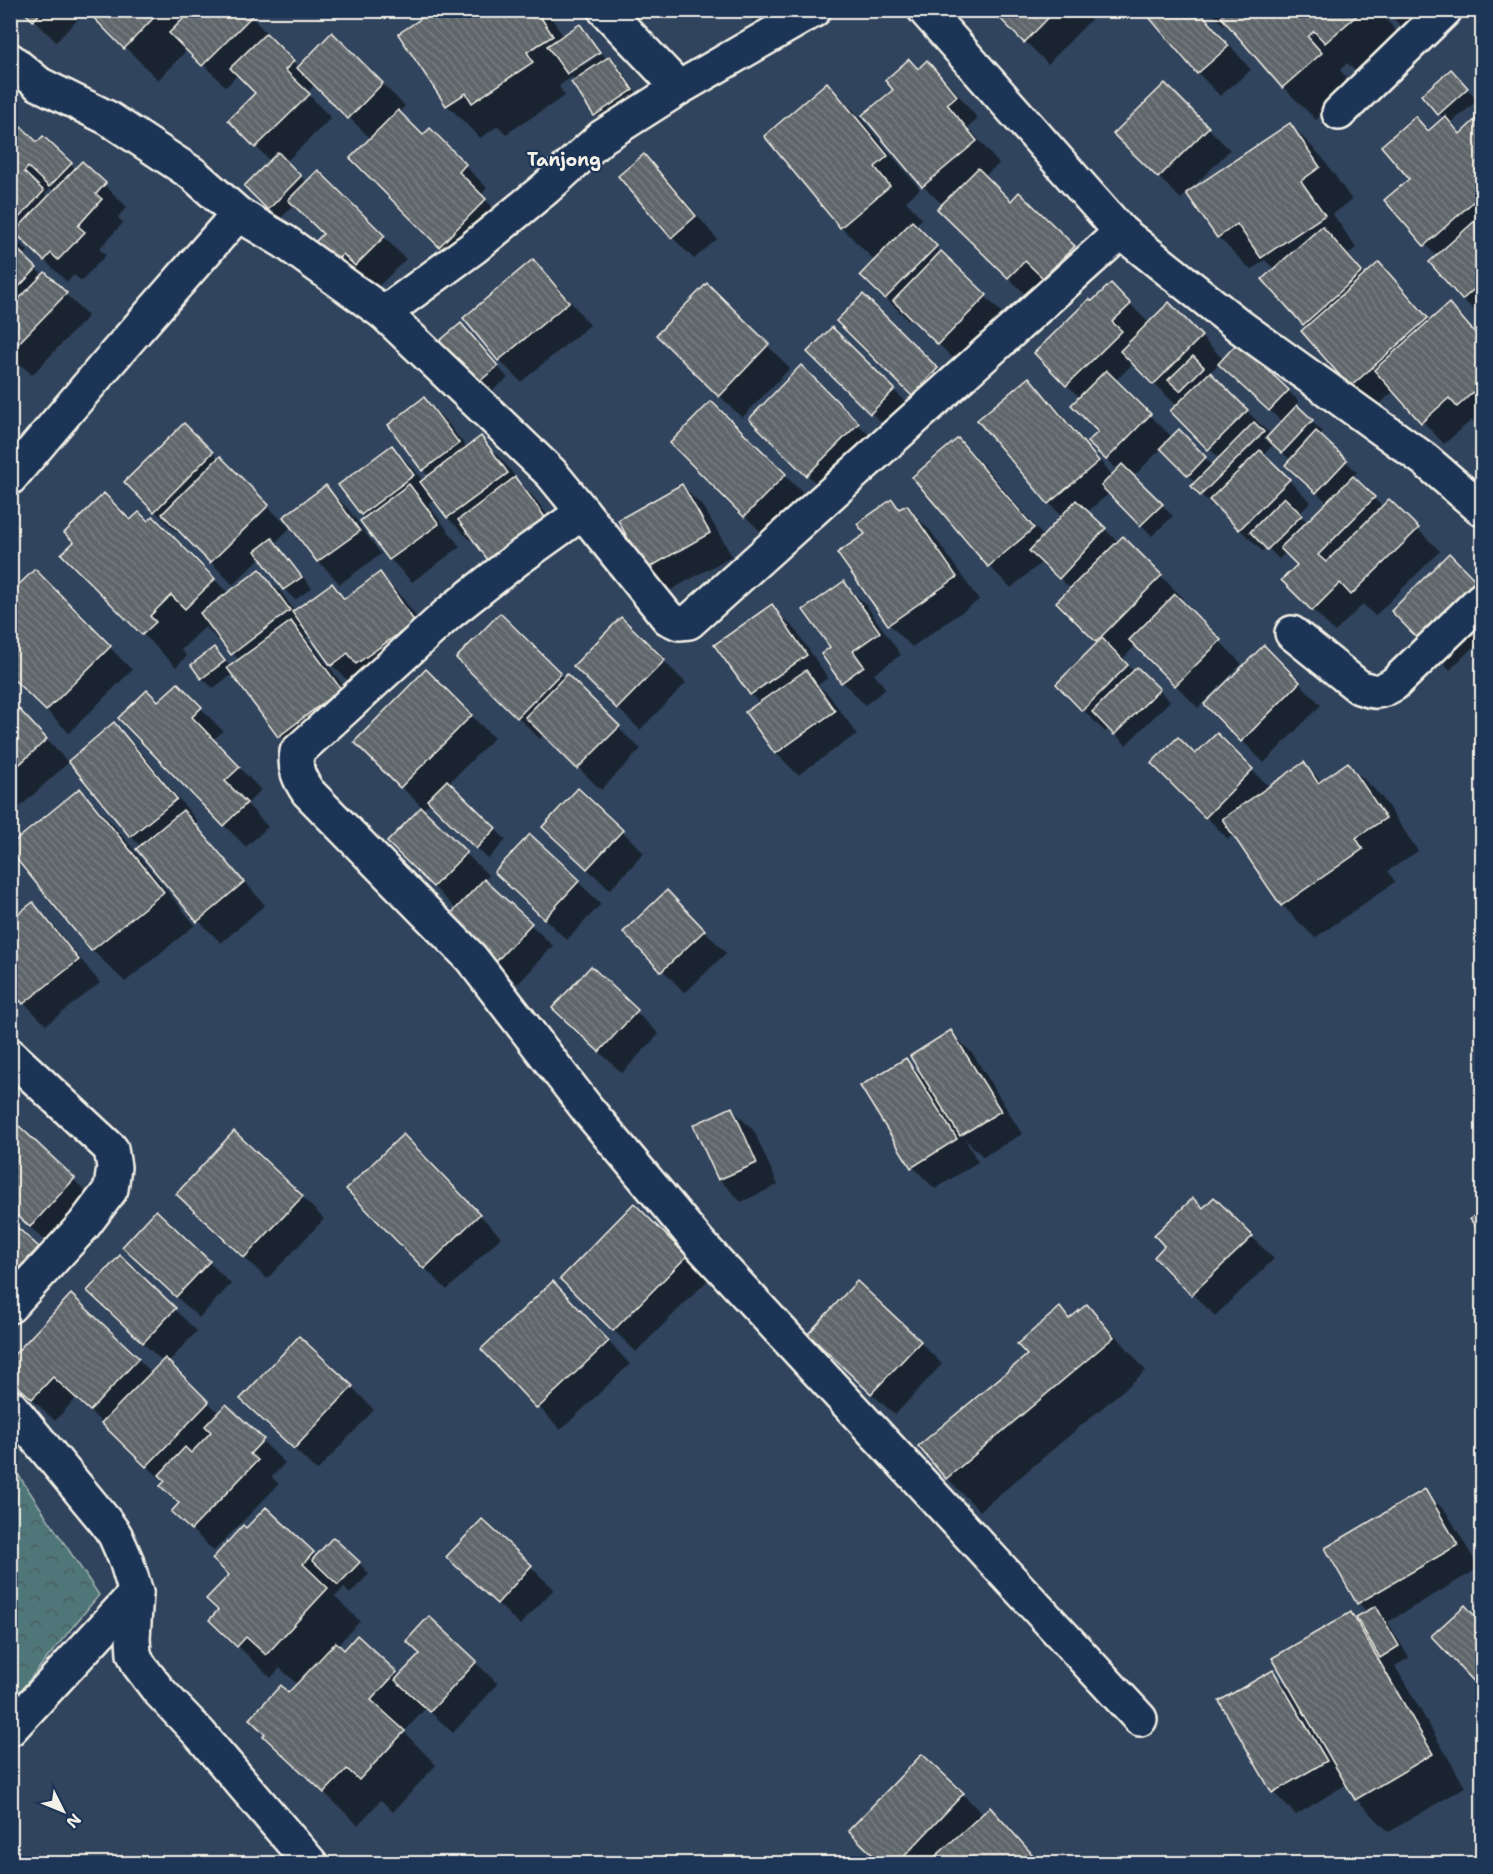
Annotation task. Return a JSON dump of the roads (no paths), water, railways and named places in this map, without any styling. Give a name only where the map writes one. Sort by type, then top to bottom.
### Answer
[{"type":"street","points":[[605,10],[679,88]]},
{"type":"street","points":[[384,313],[482,240],[546,188],[602,137],[679,88],[814,10]]},
{"type":"street","points":[[925,10],[1121,232],[1242,328],[1424,459],[1482,509]]},
{"type":"street","points":[[1339,113],[1445,10]]},
{"type":"street","points":[[10,60],[39,84],[108,118],[193,174],[238,214],[285,242],[384,313],[551,473],[668,618],[679,623],[689,622],[1121,232]]},
{"type":"street","points":[[10,478],[106,364],[238,214]]},
{"type":"street","points":[[583,512],[449,613],[297,752],[294,764],[299,780],[308,792],[471,958],[588,1110],[699,1243],[1140,1719]]},
{"type":"street","points":[[1292,633],[1359,687],[1380,692],[1394,684],[1482,598]]},
{"type":"street","points":[[10,1055],[111,1149],[114,1167],[111,1189],[84,1225],[10,1306]]},
{"type":"street","points":[[10,1406],[115,1535],[126,1560],[136,1593],[133,1638],[134,1654],[138,1665],[311,1863]]},
{"type":"street","points":[[10,1729],[136,1593]]},
{"type":"district","name":"Tanjong","points":[[564,160]]}]
